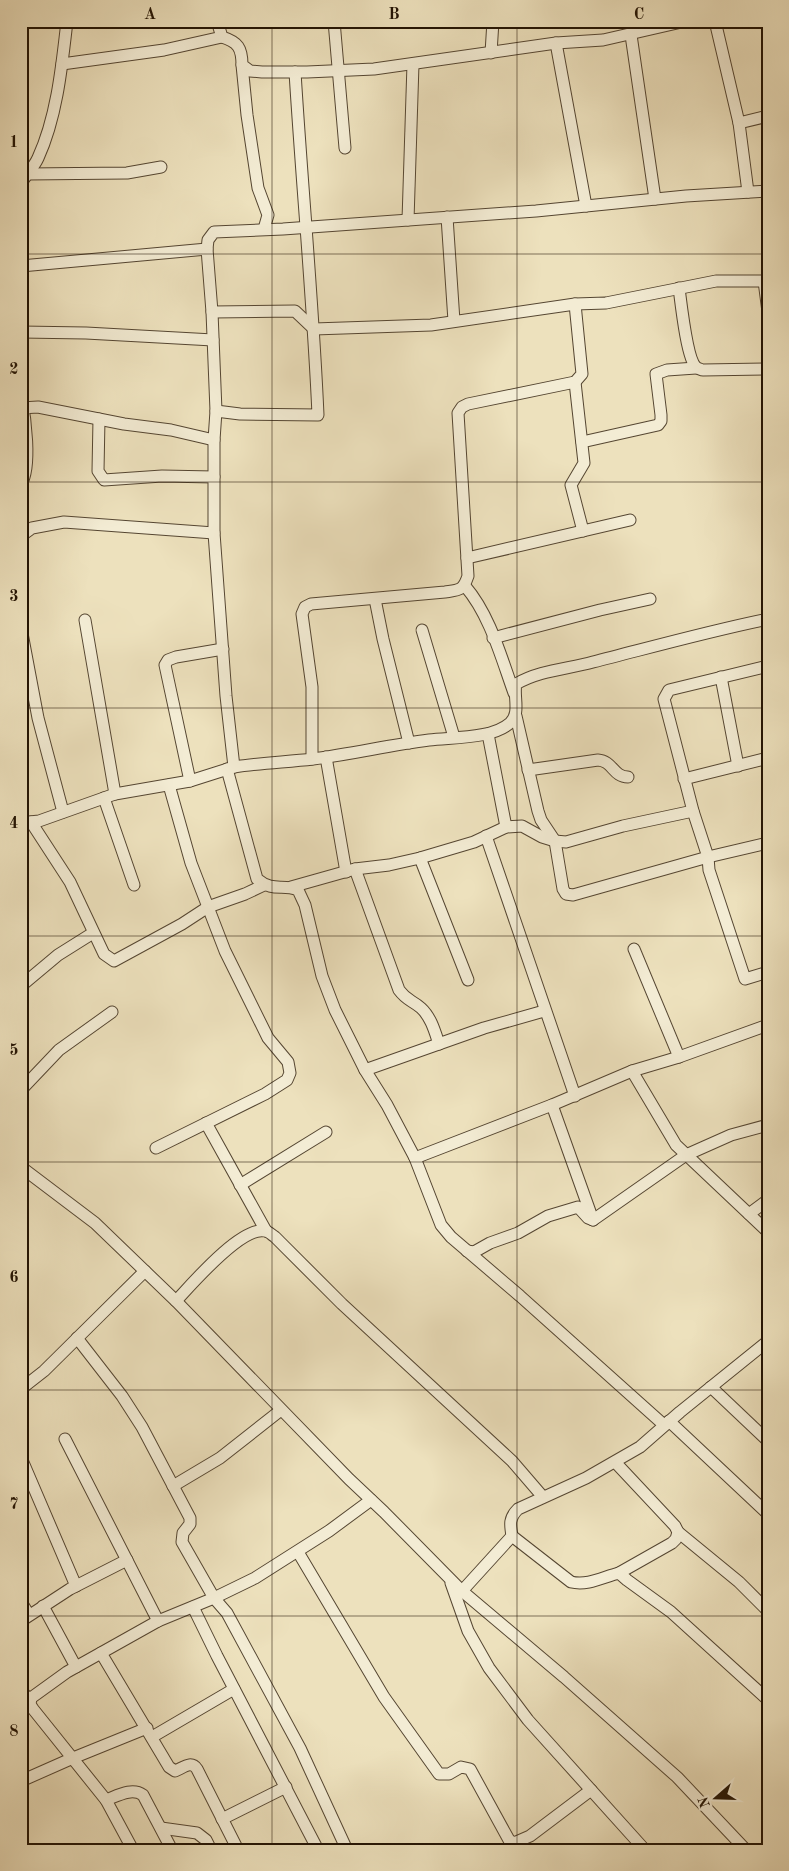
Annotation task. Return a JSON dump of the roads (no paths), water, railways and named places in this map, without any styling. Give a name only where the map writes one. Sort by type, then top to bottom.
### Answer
[{"type":"street","points":[[24,179],[38,159],[48,131],[62,64],[67,21]]},
{"type":"street","points":[[216,21],[222,37]]},
{"type":"street","points":[[334,21],[345,148]]},
{"type":"street","points":[[491,53],[493,21]]},
{"type":"street","points":[[242,65],[250,71],[296,72],[374,69],[556,44],[603,40],[686,21]]},
{"type":"street","points":[[714,21],[739,124],[748,192]]},
{"type":"street","points":[[631,35],[655,199]]},
{"type":"street","points":[[62,64],[164,50],[222,37],[239,45],[242,52],[247,115],[258,188],[268,215],[264,229]]},
{"type":"street","points":[[556,44],[586,206]]},
{"type":"street","points":[[408,220],[413,64]]},
{"type":"street","points":[[216,411],[240,414],[318,416],[314,329],[305,227],[296,72]]},
{"type":"street","points":[[739,124],[768,116]]},
{"type":"street","points":[[24,179],[127,173],[161,167]]},
{"type":"street","points":[[693,811],[623,826],[566,842],[555,842],[522,826],[506,827],[474,842],[420,858],[351,870],[291,887],[270,887],[257,879],[230,768],[214,533],[214,440],[216,411],[208,240],[214,232],[408,220],[768,191]]},
{"type":"street","points":[[447,217],[454,322]]},
{"type":"street","points":[[21,266],[207,249]]},
{"type":"street","points":[[212,312],[295,311],[314,329],[431,324],[575,304],[606,303],[716,281],[766,281],[768,312]]},
{"type":"street","points":[[679,288],[689,350],[692,362],[696,368]]},
{"type":"street","points":[[312,759],[312,687],[302,614],[305,607],[311,604],[445,592],[459,590],[465,586],[468,576],[458,413],[462,407],[468,404],[575,382],[582,374],[575,304]]},
{"type":"street","points":[[21,332],[86,333],[213,340]]},
{"type":"street","points":[[582,442],[658,425],[661,421],[661,415],[656,374],[667,370],[696,368],[703,370],[768,368]]},
{"type":"street","points":[[575,382],[584,463],[571,485],[583,531]]},
{"type":"street","points":[[21,484],[26,474],[27,446],[22,404],[99,419],[171,430],[214,440]]},
{"type":"street","points":[[99,419],[98,471],[104,480],[162,476],[214,477]]},
{"type":"street","points":[[467,558],[630,520]]},
{"type":"street","points":[[21,536],[32,528],[64,522],[214,533]]},
{"type":"street","points":[[465,586],[475,598],[514,693],[516,716],[528,770],[541,820],[555,842],[563,889],[566,894],[573,895],[768,842]]},
{"type":"street","points":[[375,599],[409,743]]},
{"type":"street","points":[[493,638],[650,599]]},
{"type":"street","points":[[514,693],[516,684],[537,674],[592,662],[709,631],[768,619]]},
{"type":"street","points":[[85,620],[110,796],[134,885]]},
{"type":"street","points":[[21,628],[38,718],[64,812]]},
{"type":"street","points":[[422,630],[454,737]]},
{"type":"street","points":[[190,781],[165,665],[168,660],[176,657],[223,649]]},
{"type":"street","points":[[768,666],[669,690],[664,699],[684,779],[708,857],[709,870],[745,979],[768,972]]},
{"type":"street","points":[[721,678],[738,766]]},
{"type":"street","points":[[26,822],[39,821],[110,796],[190,781],[230,768],[289,760],[312,759],[409,743],[488,734],[510,724],[516,716]]},
{"type":"street","points":[[488,734],[506,827]]},
{"type":"street","points":[[326,757],[351,870],[399,990],[406,999],[421,1008],[440,1044]]},
{"type":"street","points":[[684,779],[768,758]]},
{"type":"street","points":[[528,770],[584,761],[605,760],[616,774],[628,778]]},
{"type":"street","points":[[156,1148],[265,1094],[287,1080],[290,1073],[288,1062],[268,1038],[225,951],[191,863],[169,785]]},
{"type":"street","points":[[26,822],[70,882],[104,954],[114,961],[182,924],[208,907],[264,885]]},
{"type":"street","points":[[486,836],[544,1011],[575,1096]]},
{"type":"street","points":[[420,858],[468,980]]},
{"type":"street","points":[[291,887],[298,890],[305,905],[322,976],[335,1010],[364,1070],[388,1105],[415,1158],[441,1225],[451,1237],[667,1423],[768,1514]]},
{"type":"street","points":[[21,985],[58,955],[93,932]]},
{"type":"street","points":[[634,949],[679,1057]]},
{"type":"street","points":[[364,1070],[484,1028],[544,1011]]},
{"type":"street","points":[[21,1090],[58,1050],[112,1012]]},
{"type":"street","points":[[415,1158],[575,1096],[632,1071],[679,1057],[768,1025]]},
{"type":"street","points":[[632,1071],[671,1136],[686,1155],[768,1232]]},
{"type":"street","points":[[552,1105],[593,1220]]},
{"type":"street","points":[[206,1124],[266,1230],[349,1310],[512,1461],[543,1497]]},
{"type":"street","points":[[593,1220],[686,1155],[731,1136],[768,1125]]},
{"type":"street","points":[[240,1185],[326,1132]]},
{"type":"street","points":[[21,1167],[95,1224],[176,1301],[281,1410],[462,1592],[564,1677],[677,1777],[746,1850]]},
{"type":"street","points":[[749,1214],[768,1200]]},
{"type":"street","points":[[468,1252],[474,1252],[490,1243],[518,1233],[548,1216],[578,1207],[588,1218],[593,1220]]},
{"type":"street","points":[[176,1301],[225,1249],[256,1231],[266,1230]]},
{"type":"street","points":[[21,1389],[44,1371],[144,1272]]},
{"type":"street","points":[[77,1338],[122,1396],[142,1427],[190,1521],[183,1533],[182,1542],[214,1598],[227,1614],[300,1748],[347,1850]]},
{"type":"street","points":[[678,1532],[672,1543],[619,1573],[590,1583],[579,1584],[571,1582],[512,1536],[510,1523],[511,1515],[526,1504],[586,1478],[640,1447],[711,1387],[765,1348]]},
{"type":"street","points":[[711,1387],[768,1441]]},
{"type":"street","points":[[173,1486],[220,1458],[281,1410]]},
{"type":"street","points":[[65,1439],[158,1621]]},
{"type":"street","points":[[22,1460],[76,1586]]},
{"type":"street","points":[[615,1462],[675,1526],[678,1532],[739,1582],[766,1610]]},
{"type":"street","points":[[28,1706],[34,1695],[76,1667],[158,1621],[214,1598],[254,1578],[298,1552],[371,1500]]},
{"type":"street","points":[[462,1592],[512,1536]]},
{"type":"street","points":[[298,1552],[384,1697],[439,1774],[449,1774],[461,1767],[470,1769],[509,1840],[514,1843],[530,1836],[591,1790]]},
{"type":"street","points":[[21,1602],[25,1618],[76,1586],[127,1560]]},
{"type":"street","points":[[619,1573],[671,1612],[768,1700]]},
{"type":"street","points":[[450,1579],[468,1631],[489,1668],[528,1720],[645,1850]]},
{"type":"street","points":[[43,1606],[76,1667]]},
{"type":"street","points":[[193,1607],[234,1690],[318,1850]]},
{"type":"street","points":[[101,1652],[172,1770],[175,1771],[191,1764],[194,1765],[238,1850]]},
{"type":"street","points":[[21,1690],[28,1706],[106,1800],[133,1850]]},
{"type":"street","points":[[21,1781],[73,1758],[149,1732],[234,1690]]},
{"type":"street","points":[[222,1819],[286,1787]]},
{"type":"street","points":[[106,1800],[132,1791],[138,1792],[146,1799],[172,1850]]},
{"type":"street","points":[[161,1828],[202,1835],[211,1850]]}]
